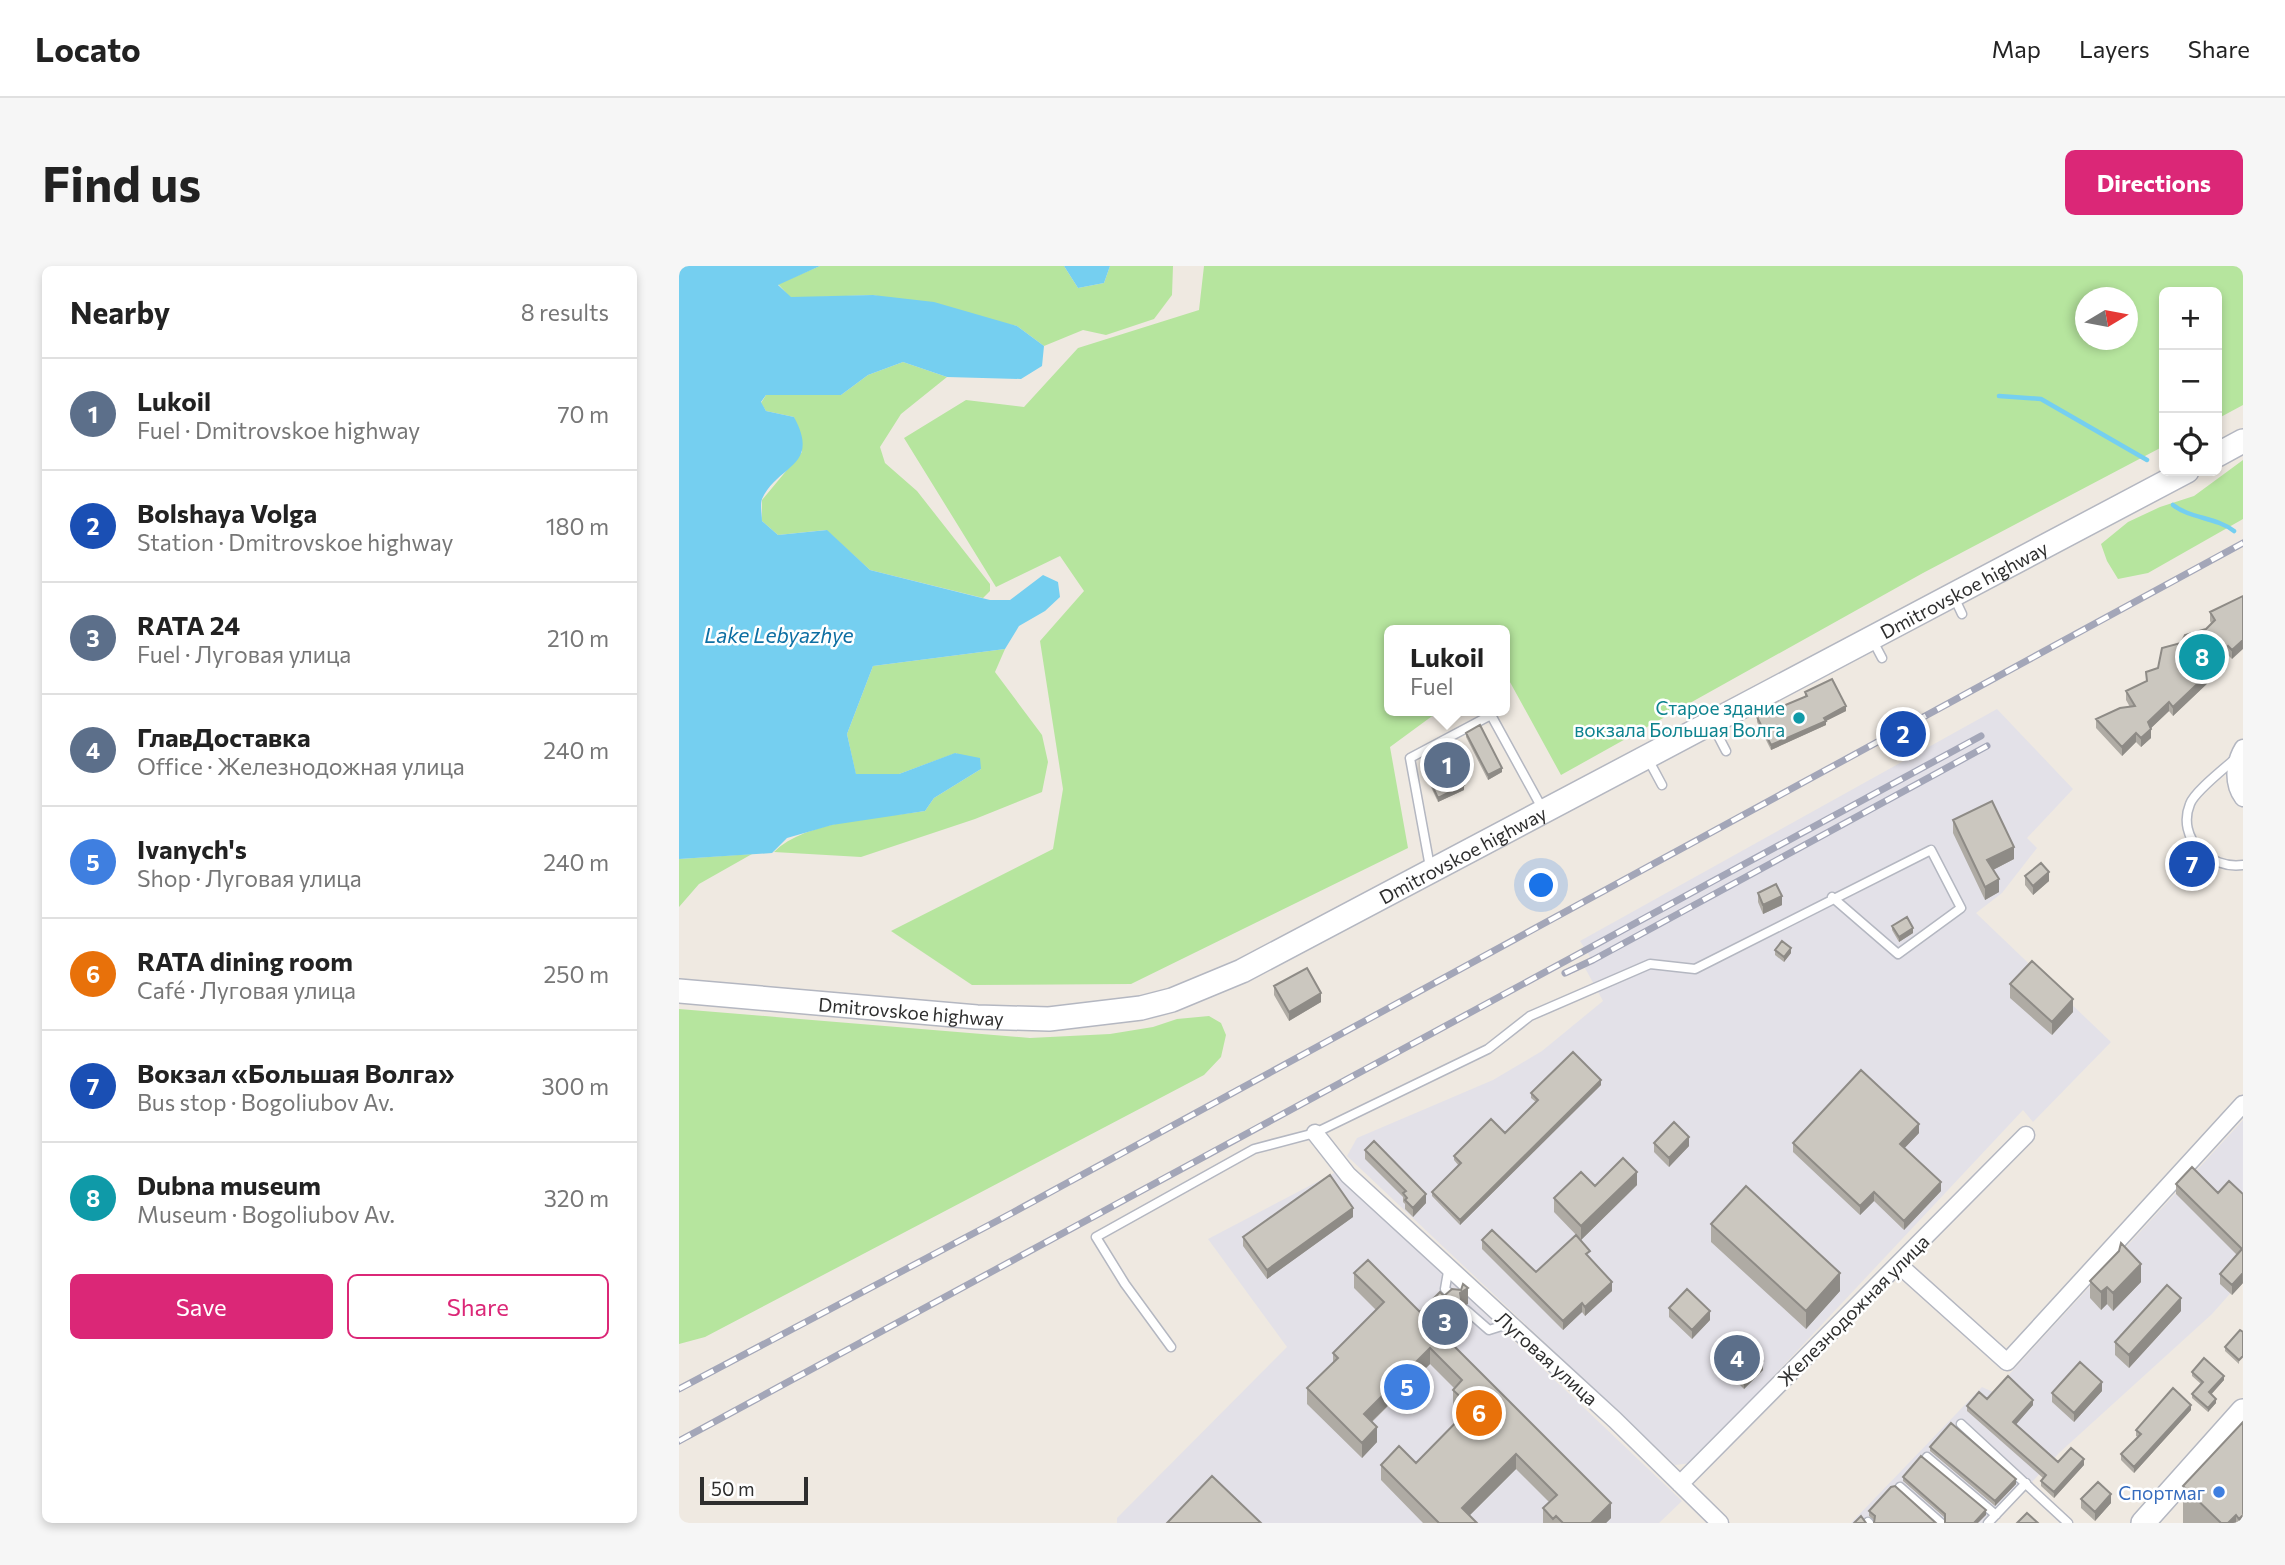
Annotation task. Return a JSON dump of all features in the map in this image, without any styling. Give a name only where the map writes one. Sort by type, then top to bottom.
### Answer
[{"type":"main road","points":[[2222,452],[2243,441]]},
{"type":"main road","name":"Dmitrovskoe highway","points":[[679,991],[990,1018],[1049,1019],[1111,1013],[1172,1000],[1205,988],[1431,872],[1711,723],[1877,648],[2178,476]]},
{"type":"main road","points":[[2143,1523],[2243,1410]]},
{"type":"street","points":[[2241,752],[2235,775],[2243,798]]},
{"type":"street","points":[[1899,1265],[2007,1362],[2243,1104]]},
{"type":"street","name":"Луговая улица","points":[[1315,1133],[1349,1175],[1615,1420],[1720,1523]]},
{"type":"street","name":"Железнодожная улица","points":[[1680,1484],[2026,1135]]},
{"type":"lane","points":[[1431,872],[1410,758],[1489,716]]},
{"type":"lane","points":[[1492,716],[1544,811]]},
{"type":"lane","points":[[1711,723],[1726,751]]},
{"type":"lane","points":[[2241,752],[2190,802],[2187,821],[2191,839],[2203,854],[2220,864],[2243,865]]},
{"type":"lane","points":[[1646,757],[1662,785]]},
{"type":"lane","points":[[1171,1346],[1125,1284],[1096,1237],[1254,1149],[1315,1133],[1488,1049],[1530,1016],[1650,964],[1695,969],[1832,897],[1931,850],[1961,908],[1898,954],[1832,897]]},
{"type":"lane","points":[[1449,1266],[1444,1289],[1457,1300]]},
{"type":"lane","points":[[1466,1310],[1489,1330],[1508,1324]]},
{"type":"lane","points":[[1961,1424],[2068,1523]]},
{"type":"lane","points":[[1927,1457],[1996,1515]]},
{"type":"lane","points":[[1988,1523],[2026,1483]]},
{"type":"lane","points":[[1900,1487],[1941,1523]]},
{"type":"shaded area","points":[[1997,709],[2073,789],[2027,838],[2037,848],[2002,893],[1976,913],[2111,1042],[2033,1122],[2023,1110],[1692,1463],[1675,1465],[1347,1156],[1357,1138],[1493,1080],[1542,1051],[1603,1001],[1585,968],[1594,963],[1580,941]]},
{"type":"shaded area","points":[[2243,1120],[2243,1279],[2212,1314],[2059,1453],[1994,1523],[1851,1523],[1982,1387],[1993,1392]]},
{"type":"shaded area","points":[[1336,1172],[1682,1501],[1659,1523],[1117,1523],[1117,1518],[1287,1347],[1208,1239]]},
{"type":"green space","points":[[820,266],[1064,266],[1078,288],[1104,283],[1110,266],[1173,266],[1172,295],[1154,319],[1106,335],[1083,330],[1044,346],[1017,326],[873,295],[791,298],[778,284]]},
{"type":"green space","points":[[1204,266],[2243,266],[2243,405],[2222,416],[2222,287],[2159,287],[2159,449],[1923,573],[1561,775],[1510,682],[1510,625],[1384,625],[1384,716],[1432,716],[1390,747],[1408,848],[1131,984],[972,985],[891,931],[1053,849],[1063,789],[1040,641],[1084,591],[1060,556],[996,587],[904,438],[966,400],[1024,407],[1078,348],[1199,310]]},
{"type":"green space","points":[[903,362],[947,377],[901,414],[880,447],[885,463],[917,491],[990,584],[990,591],[983,598],[870,570],[826,530],[778,535],[762,521],[762,500],[802,452],[794,417],[766,411],[761,403],[766,395],[841,395],[868,375]]},
{"type":"green space","points":[[2243,460],[2243,519],[2148,573],[2118,579],[2101,544],[2128,522],[2160,507],[2194,496]]},
{"type":"green space","points":[[1005,649],[995,672],[1042,735],[1048,762],[1042,792],[975,819],[861,857],[774,852],[788,841],[824,827],[925,811],[934,798],[981,769],[956,753],[899,774],[856,775],[847,734],[873,666]]},
{"type":"green space","points":[[752,854],[699,884],[679,907],[679,859]]},
{"type":"green space","points":[[679,1009],[1030,1038],[1110,1034],[1153,1027],[1177,1019],[1209,1016],[1221,1023],[1226,1035],[1221,1057],[1204,1075],[705,1337],[679,1344]]},
{"type":"water","name":"Lake Lebyazhye","points":[[679,266],[820,266],[778,285],[791,297],[873,295],[934,302],[1017,326],[1044,346],[1042,366],[1021,379],[947,377],[903,362],[868,375],[841,395],[766,395],[761,402],[766,411],[794,417],[803,446],[794,464],[769,487],[762,499],[762,521],[778,535],[827,530],[870,570],[990,600],[1010,600],[1043,575],[1058,582],[1060,597],[1045,611],[1019,626],[1005,649],[873,666],[847,734],[856,774],[899,774],[955,753],[980,758],[981,769],[934,798],[925,811],[832,825],[787,838],[772,853],[679,859]]},
{"type":"water","points":[[1064,266],[1110,266],[1104,283],[1078,288]]},
{"type":"building","points":[[2243,596],[2243,640],[2232,650],[2228,646],[2208,665],[2212,670],[2173,707],[2169,702],[2148,722],[2151,729],[2141,738],[2136,733],[2122,747],[2096,719],[2120,708],[2135,706],[2126,691],[2147,681],[2146,672],[2158,668],[2162,648],[2181,643],[2185,635],[2206,629],[2215,620],[2210,612]]},
{"type":"building","name":"Старое здание вокзала Большая Волга","points":[[1832,679],[1846,706],[1824,718],[1826,721],[1771,745],[1757,717],[1807,696],[1805,692]]},
{"type":"building","points":[[1480,725],[1502,768],[1488,775],[1466,733]]},
{"type":"building","points":[[1448,753],[1464,785],[1438,798],[1423,766]]},
{"type":"building","points":[[1992,801],[2014,847],[1987,860],[1999,879],[1985,887],[1953,820]]},
{"type":"building","points":[[2041,863],[2049,872],[2033,886],[2025,876]]},
{"type":"building","points":[[1776,884],[1782,896],[1763,905],[1758,893]]},
{"type":"building","points":[[1907,917],[1913,928],[1899,937],[1892,926]]},
{"type":"building","points":[[1782,941],[1791,948],[1784,957],[1775,950]]},
{"type":"building","points":[[2032,961],[2073,999],[2052,1022],[2010,984]]},
{"type":"building","points":[[1307,968],[1321,993],[1289,1012],[1274,986]]},
{"type":"building","points":[[1573,1052],[1601,1080],[1460,1220],[1432,1192],[1461,1163],[1454,1156],[1491,1119],[1505,1133],[1538,1100],[1531,1093]]},
{"type":"building","points":[[1861,1070],[1919,1124],[1900,1144],[1941,1182],[1904,1221],[1874,1192],[1860,1206],[1793,1143]]},
{"type":"building","points":[[1674,1122],[1689,1137],[1669,1158],[1654,1143]]},
{"type":"building","points":[[1374,1141],[1426,1194],[1413,1208],[1405,1200],[1407,1198],[1403,1193],[1406,1191],[1365,1150]]},
{"type":"building","points":[[1623,1158],[1637,1172],[1581,1226],[1554,1198],[1581,1172],[1595,1186]]},
{"type":"building","points":[[2192,1167],[2218,1193],[2229,1181],[2243,1194],[2243,1273],[2232,1285],[2220,1274],[2242,1249],[2176,1184]]},
{"type":"building","points":[[1330,1175],[1353,1208],[1267,1270],[1243,1237]]},
{"type":"building","points":[[1746,1186],[1840,1273],[1806,1311],[1711,1224]]},
{"type":"building","points":[[1492,1230],[1536,1272],[1576,1235],[1590,1251],[1586,1254],[1612,1282],[1585,1307],[1582,1303],[1563,1321],[1482,1240]]},
{"type":"building","points":[[2121,1243],[2141,1264],[2113,1293],[2107,1287],[2101,1292],[2090,1281],[2119,1251]]},
{"type":"building","points":[[1368,1260],[1420,1312],[1440,1292],[1444,1296],[1452,1289],[1461,1290],[1463,1284],[1468,1288],[1460,1293],[1461,1299],[1454,1306],[1458,1311],[1438,1330],[1611,1503],[1591,1523],[1563,1523],[1556,1516],[1553,1519],[1543,1508],[1557,1495],[1516,1454],[1462,1508],[1477,1523],[1439,1523],[1381,1465],[1399,1446],[1416,1463],[1471,1407],[1453,1390],[1462,1380],[1430,1348],[1364,1414],[1377,1427],[1362,1443],[1307,1388],[1338,1358],[1333,1353],[1384,1302],[1354,1273]]},
{"type":"building","points":[[2167,1285],[2181,1298],[2129,1355],[2115,1342]]},
{"type":"building","points":[[1687,1289],[1710,1311],[1692,1330],[1669,1308]]},
{"type":"building","points":[[2240,1330],[2243,1332],[2243,1356],[2239,1360],[2225,1347]]},
{"type":"building","points":[[1735,1334],[1763,1361],[1744,1380],[1716,1352]]},
{"type":"building","points":[[2204,1358],[2224,1376],[2209,1392],[2216,1399],[2208,1408],[2192,1394],[2203,1382],[2192,1372]]},
{"type":"building","points":[[2080,1362],[2102,1382],[2074,1413],[2052,1393]]},
{"type":"building","points":[[2008,1376],[2033,1400],[2013,1422],[2058,1462],[2071,1448],[2084,1459],[2054,1492],[2041,1481],[2046,1475],[1967,1406],[1979,1392],[1987,1399]]},
{"type":"building","points":[[2173,1388],[2191,1405],[2134,1467],[2121,1454],[2141,1434],[2136,1430]]},
{"type":"building","points":[[2243,1422],[2243,1515],[2239,1519],[2236,1515],[2228,1523],[2221,1523],[2183,1486]]},
{"type":"building","points":[[1951,1423],[2016,1479],[1995,1501],[1930,1447]]},
{"type":"building","points":[[1921,1456],[1986,1510],[1974,1523],[1945,1523],[1945,1514],[1903,1477]]},
{"type":"building","points":[[1212,1476],[1261,1523],[1167,1523]]},
{"type":"building","points":[[2098,1482],[2111,1494],[2095,1512],[2081,1499]]},
{"type":"building","points":[[1895,1486],[1936,1523],[1874,1523],[1875,1516],[1869,1511]]},
{"type":"building","points":[[2027,1513],[2038,1523],[2017,1523]]},
{"type":"building","points":[[1861,1516],[1866,1523],[1854,1523]]},
{"type":"waterway","points":[[1999,396],[2041,399],[2147,460]]},
{"type":"waterway","points":[[2173,505],[2234,531]]},
{"type":"railway","points":[[679,1389],[1012,1213],[2243,543]]},
{"type":"railway","points":[[679,1441],[1981,736]]},
{"type":"railway","points":[[1565,973],[1987,746]]},
{"type":"place","name":"Dubna museum","points":[[2202,657]]},
{"type":"place","name":"Старое здание вокзала Большая Волга","points":[[1799,718]]},
{"type":"place","name":"Bolshaya Volga","points":[[1903,734]]},
{"type":"place","name":"Lukoil","points":[[1447,765]]},
{"type":"place","name":"Вокзал «Большая Волга»","points":[[2192,864]]},
{"type":"place","name":"RATA 24","points":[[1445,1322]]},
{"type":"place","name":"ГлавДоставка","points":[[1737,1358]]},
{"type":"place","name":"Ivanych's","points":[[1407,1387]]},
{"type":"place","name":"RATA dining room","points":[[1479,1413]]},
{"type":"place","name":"Спортмаг","points":[[2219,1492]]}]
